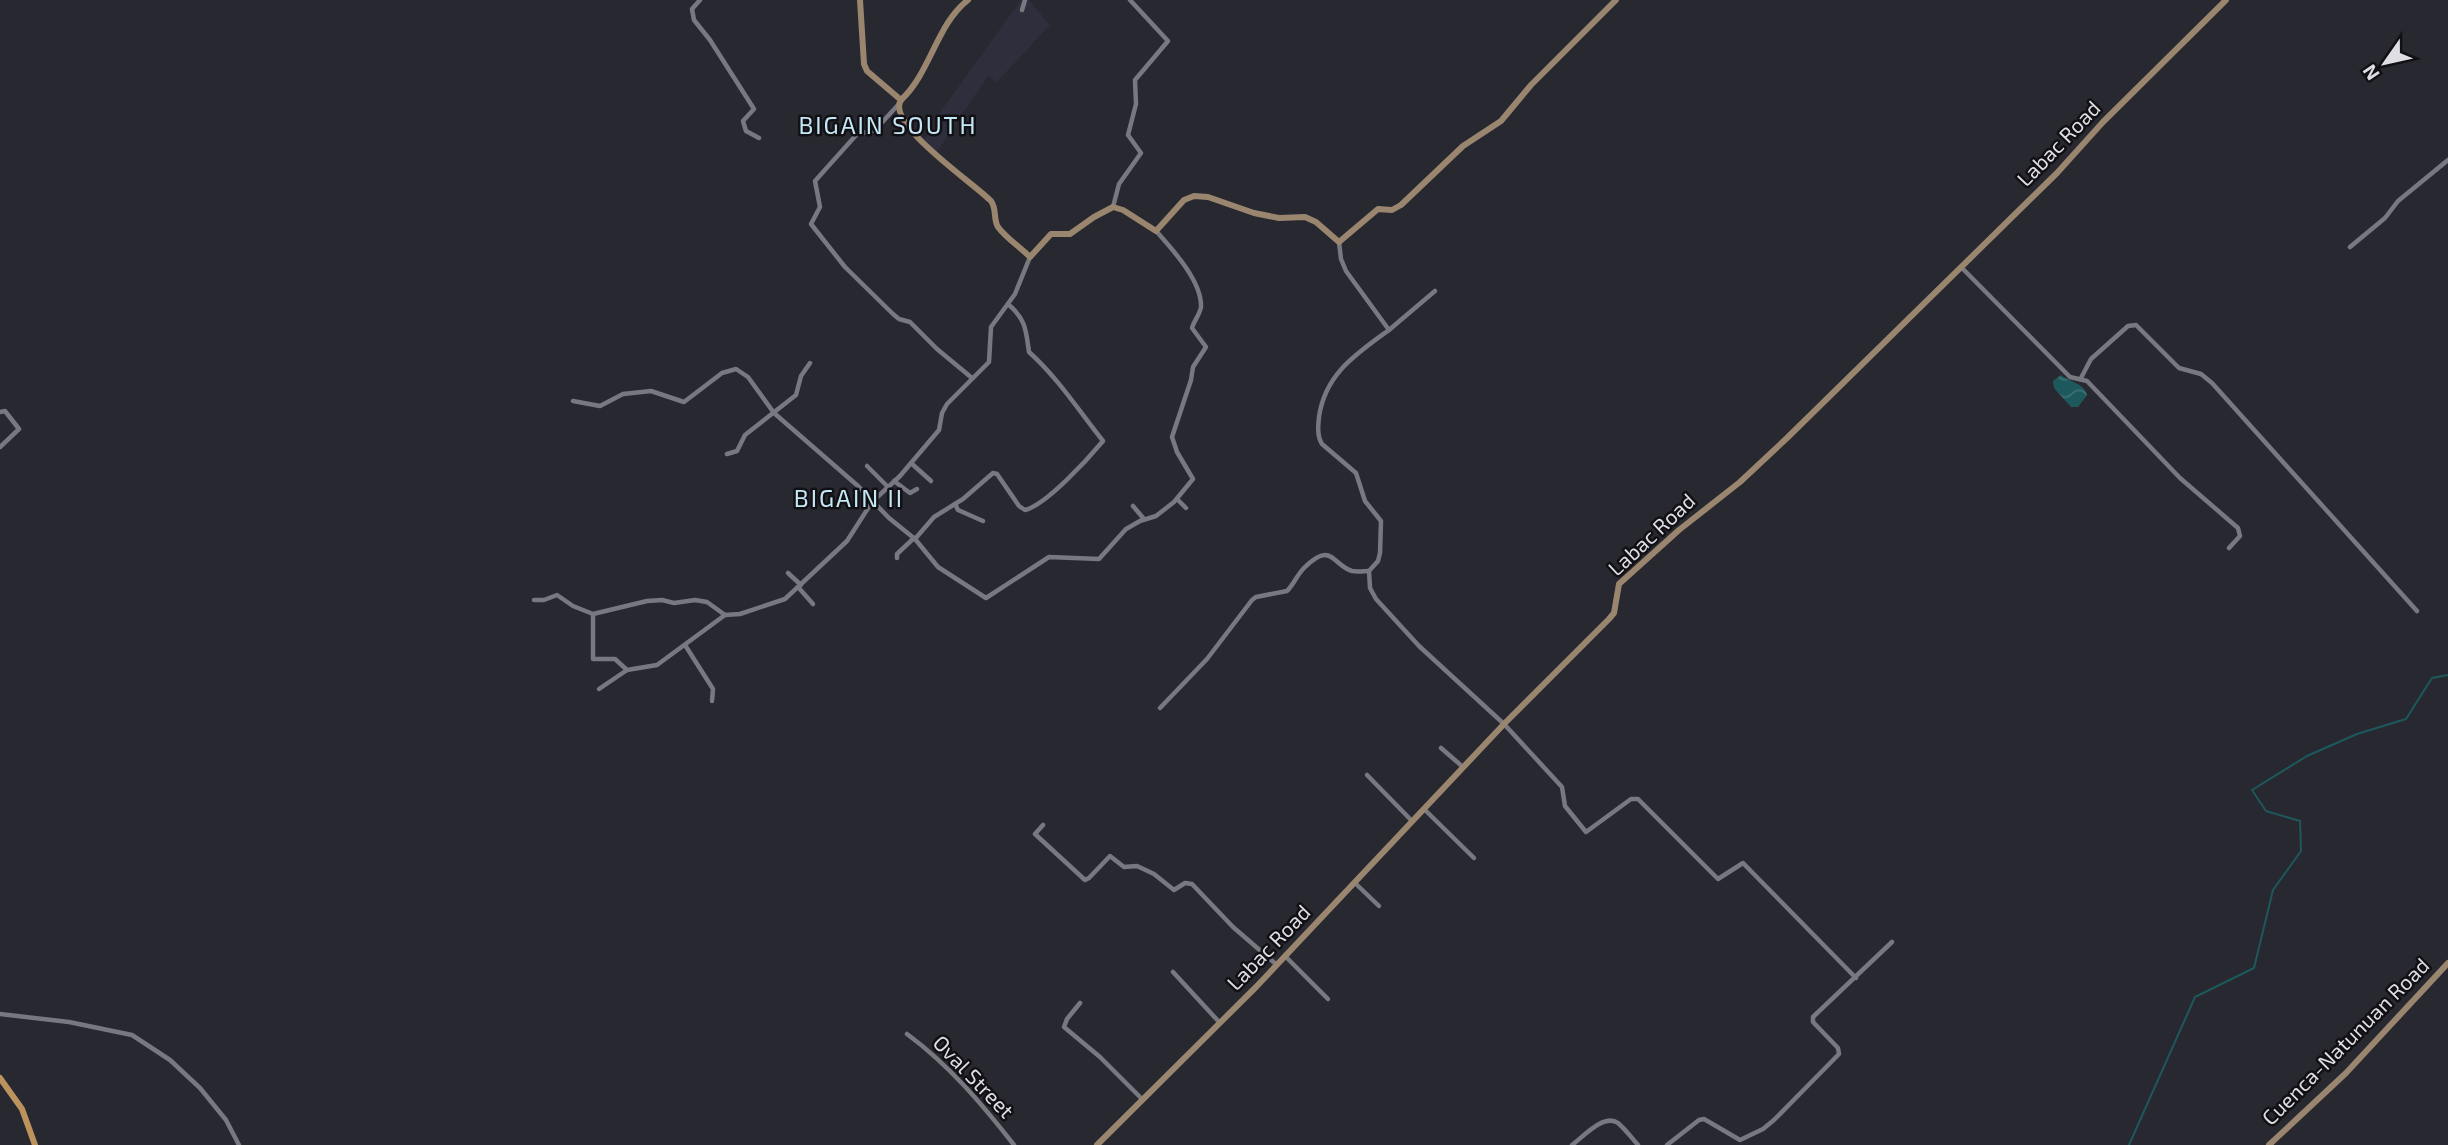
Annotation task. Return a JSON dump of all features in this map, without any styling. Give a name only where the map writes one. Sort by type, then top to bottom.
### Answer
[{"type":"main road","points":[[0,1078],[22,1109],[35,1145]]},
{"type":"street","points":[[700,0],[692,9],[694,20],[754,109],[743,121],[747,131],[759,138]]},
{"type":"street","points":[[860,0],[865,67],[899,103],[900,116],[915,134],[991,202],[997,226],[1030,257]]},
{"type":"street","points":[[968,0],[954,14],[916,83],[875,130],[858,133],[815,181],[820,207],[811,224],[845,267],[893,314],[910,322],[972,378]]},
{"type":"street","points":[[1022,10],[1025,0]]},
{"type":"street","points":[[1113,207],[1119,184],[1141,153],[1128,135],[1136,104],[1135,80],[1168,41],[1130,0]]},
{"type":"street","points":[[1339,242],[1378,209],[1392,210],[1401,205],[1454,154],[1501,121],[1531,85],[1616,0]]},
{"type":"street","name":"Labac Road","points":[[1097,1145],[1286,957],[1504,724],[1609,619],[1614,613],[1619,584],[1679,530],[1751,473],[2057,173],[2103,122],[2226,0]]},
{"type":"street","points":[[2350,247],[2385,218],[2398,201],[2448,160]]},
{"type":"street","points":[[1156,231],[1184,201],[1194,196],[1208,197],[1254,213],[1279,218],[1305,217],[1316,222],[1339,242],[1346,271],[1389,330]]},
{"type":"street","points":[[573,401],[600,407],[623,394],[651,391],[684,402],[722,373],[736,369],[748,377],[774,413],[858,486],[872,502],[914,539],[938,567],[986,598],[1049,557],[1099,559],[1126,529],[1156,516],[1177,499],[1193,479],[1177,452],[1172,437],[1189,388],[1193,367],[1206,347],[1192,328],[1201,309],[1194,286],[1181,257],[1156,231],[1123,210],[1113,207],[1070,234],[1051,234],[1030,257],[1008,304],[991,327],[989,362],[947,404],[942,413],[939,430],[872,502],[847,541],[782,600],[747,613],[726,615],[652,667],[627,670],[600,689]]},
{"type":"street","points":[[1961,267],[2070,377],[2087,381],[2180,478],[2238,528],[2241,536],[2229,548]]},
{"type":"street","points":[[1435,291],[1334,376],[1323,394],[1318,420],[1320,442],[1356,473],[1366,503],[1375,510],[1381,521],[1380,553],[1378,561],[1370,571],[1370,588],[1383,607],[1419,646],[1504,724],[1562,787],[1565,806],[1586,832],[1630,799],[1638,799],[1718,879],[1743,863],[1856,978]]},
{"type":"street","points":[[897,558],[897,554],[934,517],[955,504],[993,473],[1019,506],[1026,510],[1057,490],[1103,441],[1049,370],[1028,352],[1024,321],[1008,304]]},
{"type":"street","points":[[2081,378],[2091,359],[2128,326],[2136,325],[2179,368],[2202,374],[2212,383],[2417,611]]},
{"type":"street","points":[[727,454],[737,451],[746,435],[796,395],[801,376],[810,363]]},
{"type":"street","points":[[0,412],[5,411],[19,429],[0,447]]},
{"type":"street","points":[[911,463],[931,481]]},
{"type":"street","points":[[867,466],[888,487]]},
{"type":"street","points":[[894,481],[910,492],[917,489]]},
{"type":"street","points":[[1177,499],[1186,508]]},
{"type":"street","points":[[955,504],[958,510],[983,521]]},
{"type":"street","points":[[1133,506],[1144,519]]},
{"type":"street","points":[[1160,708],[1207,659],[1252,600],[1266,594],[1287,591],[1299,573],[1314,559],[1331,556],[1352,570],[1370,571]]},
{"type":"street","points":[[789,573],[813,604]]},
{"type":"street","points":[[534,600],[544,600],[557,595],[573,606],[593,614],[647,601],[674,603],[695,600],[707,602],[726,615]]},
{"type":"street","points":[[593,614],[593,659],[615,659],[627,670]]},
{"type":"street","points":[[684,645],[713,689],[712,701]]},
{"type":"street","points":[[1441,748],[1463,767]]},
{"type":"street","points":[[1367,775],[1412,821]]},
{"type":"street","points":[[1424,808],[1474,859]]},
{"type":"street","points":[[1043,825],[1035,834],[1085,880],[1110,856],[1124,867],[1137,866],[1154,874],[1174,890],[1185,883],[1192,884],[1233,927],[1277,965]]},
{"type":"street","points":[[1355,883],[1379,906]]},
{"type":"street","points":[[1667,1145],[1699,1120],[1704,1119],[1740,1140],[1763,1129],[1774,1120],[1839,1054],[1838,1048],[1812,1020],[1892,942]]},
{"type":"street","points":[[1286,957],[1328,999]]},
{"type":"street","name":"Cuenca-Natunuan Road","points":[[2269,1145],[2346,1073],[2448,963]]},
{"type":"street","points":[[1173,972],[1220,1023]]},
{"type":"street","points":[[1080,1003],[1067,1018],[1064,1027],[1100,1057],[1143,1100]]},
{"type":"street","points":[[0,1014],[132,1035],[170,1060],[200,1088],[226,1120],[239,1145]]},
{"type":"street","name":"Oval Street","points":[[906,1034],[931,1052],[1014,1145]]},
{"type":"street","points":[[1572,1145],[1597,1126],[1611,1121],[1617,1122],[1638,1145]]},
{"type":"shaded area","points":[[1021,0],[1029,0],[1050,25],[997,82],[988,76],[937,152],[923,140],[941,121],[938,115]]},
{"type":"water","points":[[2061,375],[2080,385],[2085,391],[2087,395],[2078,407],[2071,407],[2054,388],[2053,381]]},
{"type":"waterway","points":[[2129,1145],[2195,997],[2254,968],[2273,890],[2301,851],[2300,821],[2266,811],[2252,790],[2307,756],[2357,734],[2406,719],[2432,678],[2448,675]]},
{"type":"district","name":"BIGAIN SOUTH","points":[[888,126]]},
{"type":"district","name":"BIGAIN II","points":[[849,499]]}]
